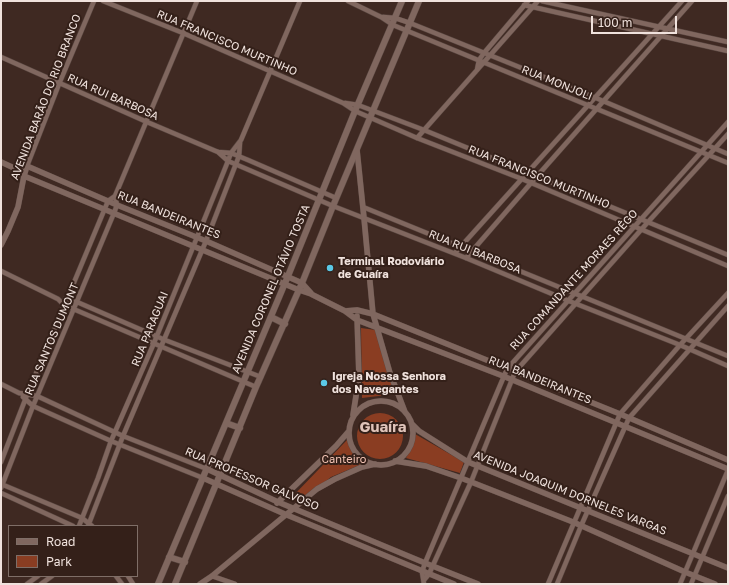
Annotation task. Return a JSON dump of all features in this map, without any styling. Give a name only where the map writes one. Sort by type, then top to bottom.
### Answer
[{"type":"main road","name":"AVENIDA CORONEL OTÁVIO TOSTA","points":[[158,584],[285,284],[356,108],[402,1]]},
{"type":"main road","points":[[176,584],[256,387],[302,283],[419,1]]},
{"type":"main road","points":[[271,317],[284,324]]},
{"type":"main road","points":[[226,423],[240,428]]},
{"type":"main road","points":[[169,557],[185,562]]},
{"type":"street","name":"AVENIDA BARÃO DO RIO BRANCO","points":[[1,245],[18,207],[24,176],[59,84],[94,1]]},
{"type":"street","name":"RUA FRANCISCO MURTINHO","points":[[103,1],[183,33],[356,108],[370,117],[417,138],[522,179],[726,265]]},
{"type":"street","name":"RUA SANTOS DUMONT","points":[[1,462],[64,305],[108,202],[115,196],[197,1]]},
{"type":"street","name":"RUA PARAGUAI","points":[[79,525],[111,441],[154,343],[231,153],[241,140],[300,1]]},
{"type":"street","name":"RUA MONJOLI","points":[[348,1],[381,17],[392,25],[728,163]]},
{"type":"street","points":[[477,70],[479,60],[484,53],[528,1]]},
{"type":"street","points":[[417,138],[477,70],[485,63],[538,1]]},
{"type":"street","points":[[542,1],[728,42]]},
{"type":"street","points":[[455,254],[659,26],[683,1],[691,3],[667,28],[466,258]]},
{"type":"street","points":[[524,5],[728,51]]},
{"type":"street","points":[[596,21],[598,13]]},
{"type":"street","name":"RUA MONJOLI","points":[[381,17],[395,18],[410,23],[596,98],[728,154]]},
{"type":"street","points":[[505,28],[511,32]]},
{"type":"street","name":"RUA RUI BARBOSA","points":[[1,58],[218,152],[231,153],[239,156],[336,198]]},
{"type":"street","points":[[624,66],[630,71]]},
{"type":"street","points":[[535,83],[539,75]]},
{"type":"street","name":"RUA FRANCISCO MURTINHO","points":[[356,108],[373,110],[424,130],[728,255]]},
{"type":"street","name":"RUA COMANDANTE MORAES RÊGO","points":[[424,582],[422,572],[425,564],[507,369],[728,122]]},
{"type":"street","points":[[650,131],[654,123]]},
{"type":"street","points":[[676,142],[680,134]]},
{"type":"street","name":"RUA COMANDANTE MORAES RÊGO","points":[[424,582],[429,574],[477,466],[515,372],[728,134]]},
{"type":"street","name":"RUA PARAGUAI","points":[[90,525],[123,436],[184,295],[222,201],[239,156],[241,140]]},
{"type":"street","points":[[448,150],[451,142]]},
{"type":"street","points":[[200,584],[212,576],[317,489],[362,467],[375,464],[386,464],[396,461],[406,452],[412,438],[412,424],[405,412],[390,373],[375,326],[357,150]]},
{"type":"street","name":"RUA RUI BARBOSA","points":[[218,152],[228,161],[333,206],[466,258],[728,366]]},
{"type":"street","name":"RUA BANDEIRANTES","points":[[1,162],[14,168],[24,176],[311,294],[345,311],[357,320],[512,379],[728,470]]},
{"type":"street","points":[[14,168],[28,166]]},
{"type":"street","name":"RUA BANDEIRANTES","points":[[28,166],[108,202],[197,237],[288,276],[302,283],[311,294]]},
{"type":"street","points":[[276,181],[280,174]]},
{"type":"street","points":[[664,193],[671,197]]},
{"type":"street","name":"RUA SANTOS DUMONT","points":[[2,486],[37,396],[114,213],[116,205],[115,196]]},
{"type":"street","points":[[213,198],[222,201]]},
{"type":"street","points":[[584,205],[588,198]]},
{"type":"street","name":"RUA RUI BARBOSA","points":[[363,207],[728,356]]},
{"type":"street","points":[[156,230],[160,222]]},
{"type":"street","points":[[409,235],[413,227]]},
{"type":"street","points":[[691,250],[695,242]]},
{"type":"street","points":[[726,265],[728,255]]},
{"type":"street","points":[[241,265],[245,258]]},
{"type":"street","points":[[604,260],[611,264]]},
{"type":"street","points":[[1,271],[58,299],[64,305],[256,387]]},
{"type":"street","points":[[517,279],[521,272]]},
{"type":"street","points":[[175,292],[184,295]]},
{"type":"street","points":[[548,584],[620,414],[686,338],[727,296]]},
{"type":"street","points":[[58,299],[67,299],[77,302],[165,340],[261,377]]},
{"type":"street","points":[[557,584],[629,418],[728,306]]},
{"type":"street","points":[[357,310],[359,377],[357,400],[349,431],[350,442],[355,453],[364,460],[375,464]]},
{"type":"street","name":"RUA BANDEIRANTES","points":[[345,311],[357,310],[373,314],[620,414],[728,460]]},
{"type":"street","points":[[630,325],[633,317]]},
{"type":"street","points":[[416,342],[419,333]]},
{"type":"street","points":[[538,334],[545,339]]},
{"type":"street","points":[[651,378],[658,384]]},
{"type":"street","name":"RUA PROFESSOR GALVOSO","points":[[1,384],[26,397],[33,406],[111,441],[217,483],[287,515],[454,584]]},
{"type":"street","points":[[547,394],[550,386]]},
{"type":"street","points":[[569,403],[572,395]]},
{"type":"street","name":"RUA PROFESSOR GALVOSO","points":[[26,397],[37,396],[123,436],[207,469],[278,502],[425,564],[478,584]]},
{"type":"street","points":[[353,417],[361,408],[372,402],[384,401],[396,404],[405,412]]},
{"type":"street","name":"AVENIDA JOAQUIM DORNELES VARGAS","points":[[412,424],[419,431],[468,462],[728,568]]},
{"type":"street","points":[[272,508],[336,446],[349,431]]},
{"type":"street","points":[[670,445],[674,437]]},
{"type":"street","points":[[692,454],[695,446]]},
{"type":"street","points":[[396,461],[426,466],[462,478],[574,522],[715,584]]},
{"type":"street","points":[[599,463],[607,467]]},
{"type":"street","points":[[680,584],[728,470]]},
{"type":"street","points":[[98,478],[106,480]]},
{"type":"street","points":[[2,486],[82,518],[90,525]]},
{"type":"street","points":[[1,492],[71,525]]},
{"type":"street","points":[[691,584],[728,496]]},
{"type":"street","points":[[343,538],[347,530]]},
{"type":"street","points":[[212,576],[235,584]]},
{"type":"street","points":[[27,584],[37,577]]},
{"type":"street","points":[[41,584],[51,577]]},
{"type":"green space","points":[[361,328],[376,330],[395,394],[362,398]]},
{"type":"green space","points":[[385,413],[397,419],[402,427],[402,445],[397,453],[389,458],[375,459],[363,453],[358,445],[357,431],[363,419],[371,414]]},
{"type":"green space","points":[[415,434],[464,462],[460,473],[406,458]]},
{"type":"green space","name":"Canteiro","points":[[347,440],[354,453],[365,463],[331,477],[298,504],[292,497]]},
{"type":"place","name":"Terminal Rodoviário de Guaíra","points":[[330,268]]},
{"type":"place","name":"Igreja Nossa Senhora dos Navegantes","points":[[324,383]]},
{"type":"district","name":"Guaíra","points":[[383,427]]}]
